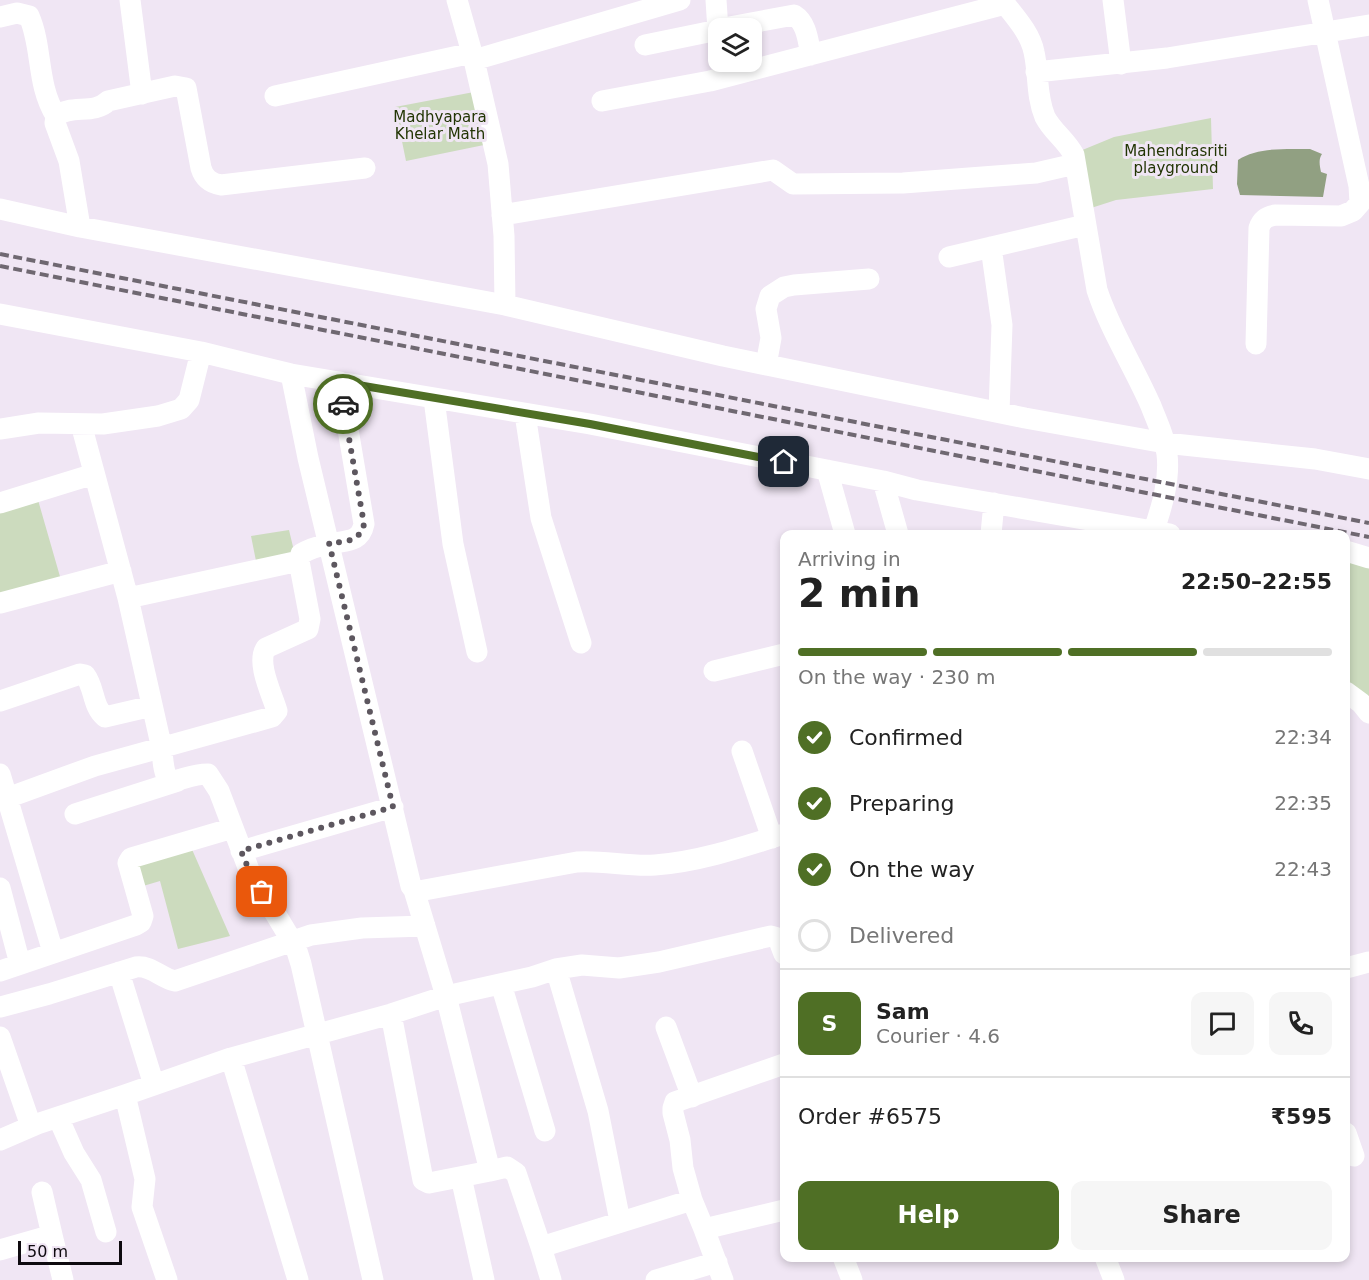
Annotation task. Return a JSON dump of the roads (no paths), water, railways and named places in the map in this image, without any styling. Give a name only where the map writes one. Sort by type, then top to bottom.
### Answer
[{"type":"street","points":[[130,0],[142,94]]},
{"type":"street","points":[[457,0],[473,56],[498,164],[505,305]]},
{"type":"street","points":[[275,96],[473,56],[680,0]]},
{"type":"street","points":[[716,0],[717,18]]},
{"type":"street","points":[[1113,0],[1120,64]]},
{"type":"street","points":[[1256,344],[1262,221],[1268,216],[1276,215],[1341,216],[1353,211],[1360,203],[1359,186],[1318,0]]},
{"type":"street","points":[[602,101],[710,81],[1004,2],[1031,43],[1035,54],[1042,108],[1046,119],[1069,146],[1076,164],[1093,272],[1104,310],[1143,387],[1165,443],[1167,465],[1162,530]]},
{"type":"street","points":[[0,17],[30,8],[42,83],[56,116],[55,123],[69,162],[80,227]]},
{"type":"street","points":[[762,21],[795,15],[804,27],[812,55]]},
{"type":"street","points":[[1036,72],[1167,58],[1369,25]]},
{"type":"street","points":[[645,45],[708,32]]},
{"type":"street","points":[[56,116],[62,112],[102,107],[108,101],[175,87],[186,88],[201,168],[204,176],[213,184],[365,168]]},
{"type":"street","points":[[502,215],[773,170],[794,184],[903,183],[1036,173],[1076,164]]},
{"type":"street","points":[[0,209],[80,227],[505,305],[766,365],[999,412],[1165,443],[1315,459],[1369,469]]},
{"type":"street","points":[[949,257],[1085,225]]},
{"type":"street","points":[[991,247],[1002,325],[999,412]]},
{"type":"street","points":[[766,365],[771,338],[766,309],[770,296],[784,287],[794,285],[869,279]]},
{"type":"street","points":[[0,314],[201,352],[291,374],[525,414],[827,470],[917,490],[1150,530]]},
{"type":"street","points":[[0,429],[39,423],[103,424],[158,416],[181,409],[189,400],[201,352]]},
{"type":"street","points":[[291,374],[308,458],[411,886],[446,996],[490,1171]]},
{"type":"street","points":[[8,798],[95,766],[272,717],[276,711],[262,663],[262,654],[266,648],[308,628],[310,619],[299,561],[301,554],[329,543],[350,541],[358,537],[364,524],[340,382]]},
{"type":"street","points":[[434,399],[453,544],[477,652]]},
{"type":"street","points":[[525,414],[541,518],[580,643]]},
{"type":"street","points":[[81,424],[128,598],[162,749],[163,770],[166,777],[172,781],[178,781]]},
{"type":"street","points":[[827,470],[844,530]]},
{"type":"street","points":[[0,502],[94,474]]},
{"type":"street","points":[[883,481],[897,530]]},
{"type":"street","points":[[991,530],[994,504]]},
{"type":"street","points":[[1350,552],[1369,558]]},
{"type":"street","points":[[128,598],[299,561]]},
{"type":"street","points":[[0,603],[121,571]]},
{"type":"street","points":[[714,671],[780,655]]},
{"type":"street","points":[[0,701],[80,674],[85,675],[90,681],[97,707],[105,717],[152,706]]},
{"type":"street","points":[[1350,695],[1369,713]]},
{"type":"street","points":[[414,890],[419,891],[577,862],[594,861],[652,866],[669,864],[778,836],[742,751]]},
{"type":"street","points":[[0,774],[52,952]]},
{"type":"street","points":[[75,814],[200,774],[208,774],[219,791],[254,880],[292,941],[301,964],[373,1280]]},
{"type":"street","points":[[241,851],[393,807]]},
{"type":"street","points":[[0,888],[10,968],[141,922],[142,909],[128,864],[131,858],[233,828]]},
{"type":"street","points":[[0,1006],[144,966],[175,981],[311,935],[347,930],[425,926]]},
{"type":"street","points":[[0,1140],[31,1126],[231,1058],[391,1014],[446,996],[556,969],[582,965],[618,968],[659,962],[771,936],[778,938],[780,943]]},
{"type":"street","points":[[1350,967],[1369,962]]},
{"type":"street","points":[[556,969],[598,1111],[620,1221]]},
{"type":"street","points":[[119,972],[154,1085]]},
{"type":"street","points":[[501,984],[545,1131]]},
{"type":"street","points":[[391,1014],[423,1180],[429,1183],[507,1167],[516,1173],[551,1280]]},
{"type":"street","points":[[666,1027],[692,1097]]},
{"type":"street","points":[[0,1037],[31,1126]]},
{"type":"street","points":[[231,1058],[298,1280]]},
{"type":"street","points":[[656,1280],[720,1271],[692,1200],[683,1168],[672,1108],[675,1102],[780,1065]]},
{"type":"street","points":[[125,1095],[146,1179],[142,1207],[167,1280]]},
{"type":"street","points":[[58,1117],[74,1153],[91,1180],[106,1232]]},
{"type":"street","points":[[1350,1144],[1354,1156]]},
{"type":"street","points":[[461,1177],[484,1280]]},
{"type":"street","points":[[42,1192],[63,1280]]},
{"type":"street","points":[[541,1247],[692,1200]]},
{"type":"street","points":[[704,1229],[780,1211]]},
{"type":"street","points":[[0,1250],[51,1235]]},
{"type":"street","points":[[845,1262],[852,1280]]},
{"type":"street","points":[[1107,1262],[1114,1280]]},
{"type":"railway","points":[[0,254],[1369,523]]},
{"type":"railway","points":[[0,266],[1334,530]]},
{"type":"railway","points":[[1350,533],[1369,537]]},
{"type":"park label","name":"Madhyapara Khelar Math","points":[[440,126]]},
{"type":"park label","name":"Mahendrasriti playground","points":[[1176,160]]}]
